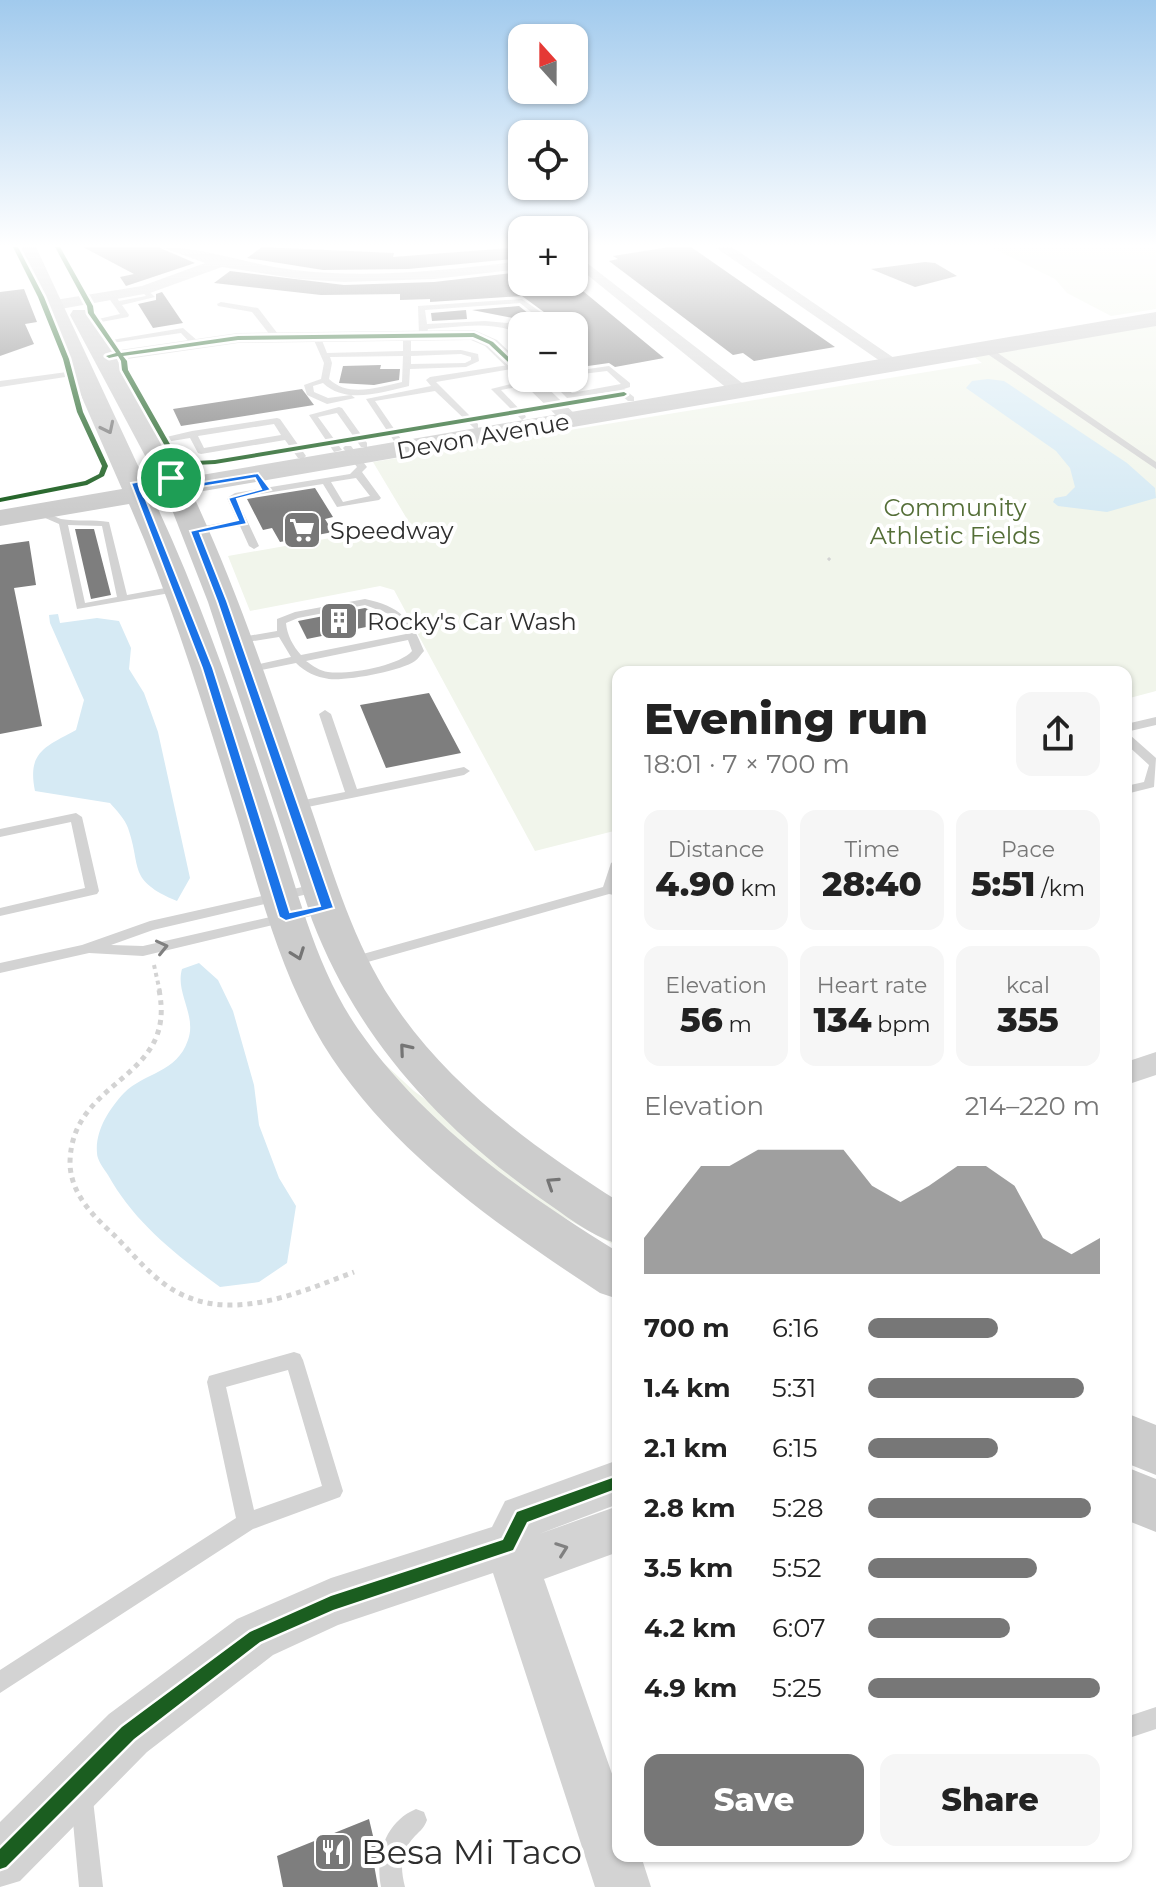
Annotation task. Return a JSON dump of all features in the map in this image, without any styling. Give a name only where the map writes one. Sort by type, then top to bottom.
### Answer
[{"type":"main road","points":[[72,335],[82,372],[137,489],[208,668],[282,906],[314,992],[340,1036],[382,1091],[438,1149],[478,1183],[573,1252],[612,1275]]},
{"type":"main road","points":[[91,335],[153,441],[194,531],[350,962],[396,1038],[457,1107],[539,1175],[612,1221]]},
{"type":"main road","points":[[982,346],[1040,335]]},
{"type":"main road","name":"Devon Avenue","points":[[588,390],[625,394],[737,387],[1053,335]]},
{"type":"main road","name":"Devon Avenue","points":[[588,385],[737,387],[886,358],[982,346]]},
{"type":"main road","name":"Devon Avenue","points":[[174,483],[264,487],[520,392]]},
{"type":"main road","name":"Devon Avenue","points":[[0,506],[174,483],[294,446],[352,454],[397,439],[522,417],[535,392]]},
{"type":"main road","name":"Devon Avenue","points":[[0,518],[59,514],[137,489]]},
{"type":"main road","points":[[1132,1440],[1156,1450]]},
{"type":"main road","points":[[1132,1496],[1156,1506]]},
{"type":"street","points":[[96,341],[196,344],[238,338],[415,339],[442,335]]},
{"type":"street","points":[[482,335],[508,358]]},
{"type":"street","points":[[672,335],[737,387]]},
{"type":"street","points":[[852,335],[886,358]]},
{"type":"street","points":[[1132,1072],[1156,1063]]},
{"type":"street","points":[[612,1484],[522,1517],[508,1545],[612,1854]]},
{"type":"street","points":[[0,1861],[128,1733],[255,1637],[331,1603],[508,1545],[534,1559],[612,1531]]},
{"type":"street","points":[[615,1862],[623,1887]]},
{"type":"lane","points":[[96,341],[103,335]]},
{"type":"lane","points":[[317,338],[328,363],[325,380],[332,390],[344,393],[406,384],[406,367],[416,335]]},
{"type":"lane","points":[[325,355],[415,339],[475,356],[475,361],[466,365],[406,367]]},
{"type":"lane","points":[[982,346],[1156,466]]},
{"type":"lane","points":[[588,371],[609,368],[627,385],[625,394]]},
{"type":"lane","points":[[0,384],[82,372]]},
{"type":"lane","points":[[325,380],[308,385],[310,393],[327,401],[354,397],[371,389]]},
{"type":"lane","points":[[475,426],[430,380],[508,384]]},
{"type":"lane","points":[[397,439],[370,399],[437,388]]},
{"type":"lane","points":[[508,388],[495,389],[522,417]]},
{"type":"lane","points":[[254,546],[232,498],[264,487],[294,488],[353,476],[352,454],[313,415],[339,410],[352,454],[376,498],[340,505]]},
{"type":"lane","points":[[153,441],[277,421],[294,446]]},
{"type":"lane","points":[[192,434],[201,451],[294,446]]},
{"type":"lane","points":[[325,480],[343,510],[330,513]]},
{"type":"lane","points":[[123,599],[106,524],[59,514],[81,607],[176,589]]},
{"type":"lane","points":[[194,531],[260,525]]},
{"type":"lane","points":[[365,602],[386,605],[400,615],[413,636],[418,651],[411,659],[380,669],[323,676],[302,668],[283,633],[281,621],[365,602]]},
{"type":"lane","points":[[240,655],[283,633]]},
{"type":"lane","points":[[240,655],[296,659],[413,636]]},
{"type":"lane","points":[[325,714],[352,794]]},
{"type":"lane","points":[[1132,727],[1156,721]]},
{"type":"lane","points":[[1132,743],[1155,764],[1150,784],[1132,788]]},
{"type":"lane","points":[[293,806],[464,771]]},
{"type":"lane","points":[[0,833],[76,817],[92,891],[0,912]]},
{"type":"lane","points":[[350,962],[612,891]]},
{"type":"lane","points":[[0,968],[85,949],[150,926],[324,897]]},
{"type":"lane","points":[[85,949],[143,951],[282,906],[324,897]]},
{"type":"lane","points":[[0,1682],[247,1522],[333,1491],[294,1360],[216,1382],[247,1522]]},
{"type":"lane","points":[[1132,1726],[1156,1718]]},
{"type":"lane","points":[[79,1782],[91,1887]]},
{"type":"lane","points":[[393,1887],[389,1870],[395,1837],[416,1820]]},
{"type":"path","points":[[152,959],[161,998],[163,1034],[149,1058],[103,1090],[84,1117],[70,1168],[78,1196],[171,1289],[195,1300],[250,1306],[354,1272]]},
{"type":"green space","name":"Community Athletic Fields","points":[[1097,335],[1156,335],[1156,691],[1132,697],[1132,666],[612,666],[612,832],[535,851],[394,590],[380,586],[250,611],[228,556],[410,524],[373,462],[982,363],[973,356]]},
{"type":"green space","points":[[377,1057],[414,1091],[612,1237],[612,1244],[549,1209],[455,1144]]},
{"type":"water","points":[[972,381],[1004,381],[1127,463],[1155,488],[1156,498],[1107,512],[1058,506],[1053,502],[1055,498],[1066,496],[1075,487],[1070,468],[1056,451],[966,388]]},
{"type":"water","points":[[58,614],[60,623],[97,618],[119,621],[131,648],[129,669],[144,693],[158,732],[190,878],[177,901],[143,879],[127,825],[110,803],[35,791],[33,778],[36,759],[47,746],[76,730],[84,700],[50,623],[49,615]]},
{"type":"water","points":[[199,963],[218,980],[233,1011],[254,1085],[259,1125],[279,1178],[296,1206],[287,1263],[259,1282],[220,1287],[143,1223],[118,1192],[97,1153],[101,1129],[118,1099],[132,1086],[168,1066],[183,1051],[190,1022],[181,987],[182,969]]},
{"type":"building","points":[[0,335],[30,335],[34,344],[0,356]]},
{"type":"building","points":[[588,335],[636,335],[664,358],[615,367],[609,363],[588,366]]},
{"type":"building","points":[[707,335],[818,335],[835,347],[754,361],[743,353],[733,355]]},
{"type":"building","points":[[381,365],[380,369],[400,369],[399,380],[374,385],[339,383],[343,366]]},
{"type":"building","points":[[302,389],[314,405],[181,426],[173,409]]},
{"type":"building","name":"Speedway","points":[[315,488],[333,517],[325,519],[333,532],[280,542],[272,528],[263,530],[247,499]]},
{"type":"building","points":[[75,529],[94,529],[111,595],[91,599]]},
{"type":"building","points":[[29,541],[36,585],[14,588],[42,726],[0,734],[0,545]]},
{"type":"building","name":"Rocky's Car Wash","points":[[365,608],[373,611],[381,624],[307,639],[298,621]]},
{"type":"building","points":[[429,693],[461,753],[386,768],[360,705]]},
{"type":"building","name":"Besa Mi Taco","points":[[369,1819],[378,1857],[373,1859],[378,1887],[283,1887],[277,1856]]},
{"type":"cycle path","points":[[0,500],[87,483],[102,475],[105,466],[80,412],[56,335]]},
{"type":"cycle path","points":[[106,335],[124,361],[125,370],[172,454],[195,463],[624,394]]},
{"type":"cycle path","points":[[109,356],[238,338],[469,335]]},
{"type":"cycle path","points":[[474,335],[491,343],[508,359]]},
{"type":"cycle path","points":[[0,1861],[128,1733],[255,1637],[331,1603],[508,1545],[522,1517],[612,1484]]},
{"type":"place","name":"Speedway","points":[[302,530]]},
{"type":"place","name":"Rocky's Car Wash","points":[[339,621]]},
{"type":"place","name":"Besa Mi Taco","points":[[333,1852]]},
{"type":"route","points":[[258,475],[266,490],[232,498],[243,522],[194,531],[222,601],[328,908],[286,917],[208,668],[135,483],[171,478],[176,489],[258,475]]}]
